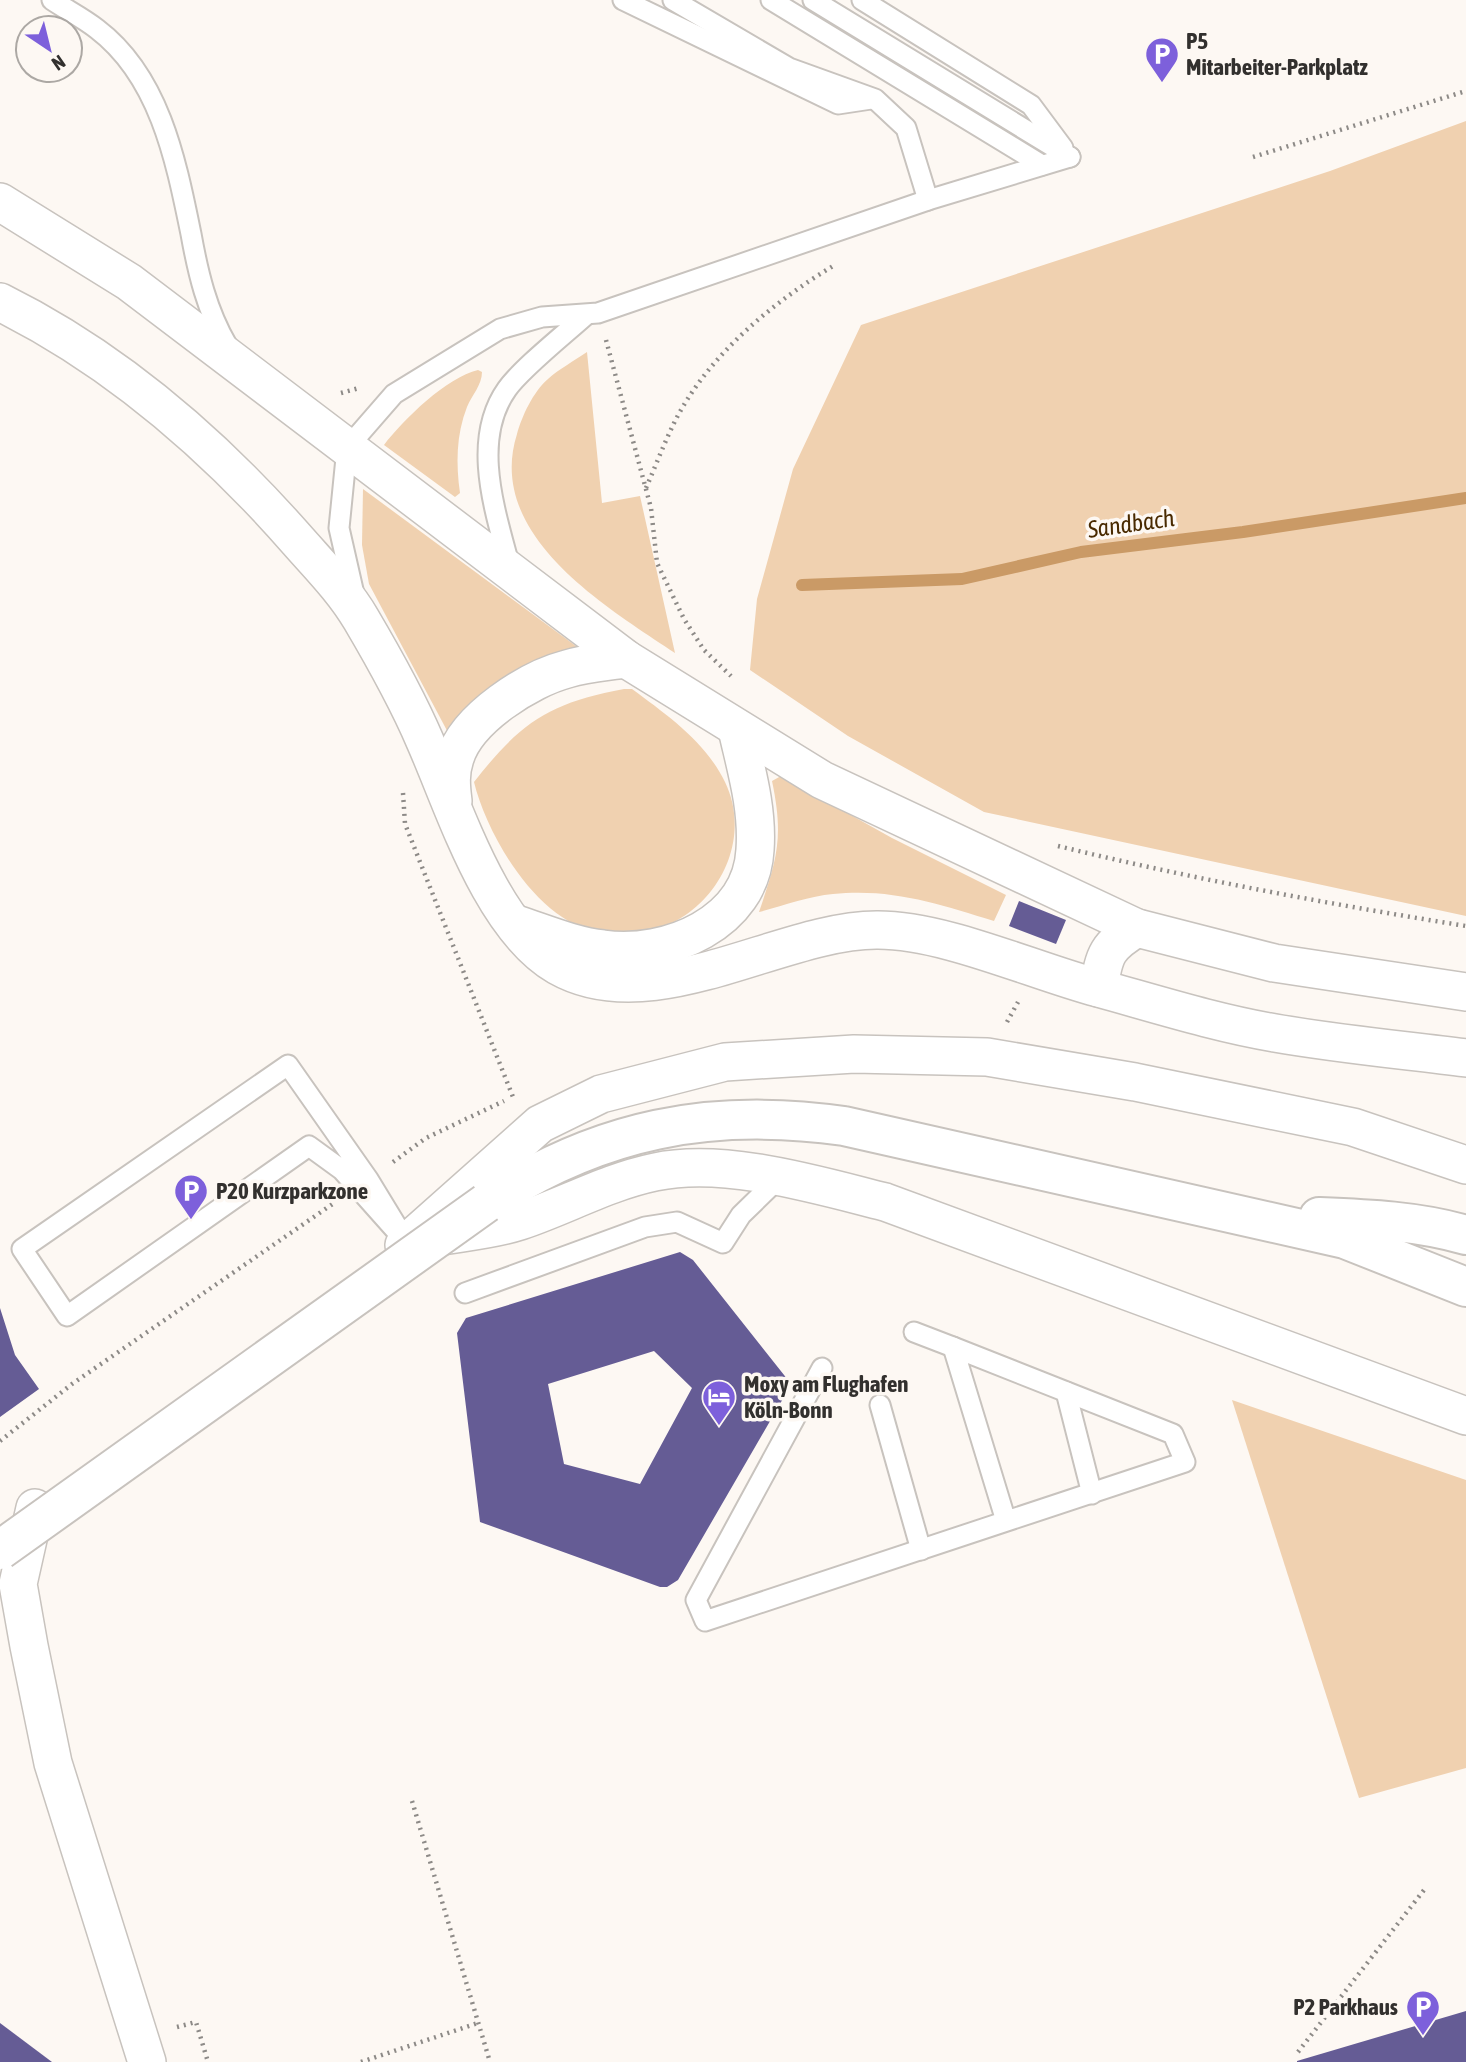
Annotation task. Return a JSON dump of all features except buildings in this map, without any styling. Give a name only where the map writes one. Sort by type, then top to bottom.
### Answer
[{"type":"street","points":[[0,202],[129,282],[626,659],[822,780],[1138,928],[1274,963],[1466,992]]},
{"type":"street","points":[[0,302],[43,323],[133,384],[179,421],[275,514],[329,575],[361,619],[411,712],[479,867],[512,923],[526,941],[556,965],[575,974],[614,982],[667,978],[714,970],[846,929],[891,930],[942,939],[1036,971],[1272,1033],[1466,1058]]},
{"type":"street","points":[[453,806],[450,779],[456,755],[472,729],[496,706],[550,674],[626,659]]},
{"type":"street","points":[[512,923],[603,949],[632,950],[678,942],[728,912],[745,887],[755,852],[754,810],[737,729]]},
{"type":"street","points":[[1098,988],[1104,956],[1119,939],[1138,928]]},
{"type":"street","points":[[0,1532],[37,1500],[407,1243],[540,1124],[601,1094],[725,1062],[854,1054],[987,1057],[1135,1082],[1353,1127],[1466,1165]]},
{"type":"street","points":[[0,1550],[516,1183],[576,1154],[648,1130],[684,1123],[756,1118],[833,1124],[1260,1217],[1345,1239],[1466,1287]]},
{"type":"street","points":[[407,1243],[518,1222],[613,1183],[657,1171],[730,1168],[810,1183],[885,1202],[1466,1416]]},
{"type":"street","points":[[1260,1217],[1374,1219],[1443,1228],[1466,1235]]},
{"type":"street","points":[[37,1500],[18,1584],[29,1646],[53,1763],[147,2062]]},
{"type":"lane","points":[[52,0],[99,30],[139,74],[161,118],[176,164],[201,282],[215,324],[240,367]]},
{"type":"lane","points":[[623,0],[838,104],[875,99]]},
{"type":"lane","points":[[673,0],[789,68],[875,99],[906,128],[928,200]]},
{"type":"lane","points":[[771,0],[1042,165]]},
{"type":"lane","points":[[813,0],[1070,157]]},
{"type":"lane","points":[[862,0],[1031,105],[1070,157]]},
{"type":"lane","points":[[361,619],[339,528],[347,448],[394,394],[500,329],[542,317],[592,314],[928,200],[1070,157]]},
{"type":"lane","points":[[510,569],[490,490],[489,431],[507,389],[592,314]]},
{"type":"lane","points":[[288,1065],[368,1179],[407,1243],[342,1170],[309,1146],[67,1316],[22,1249],[288,1065]]},
{"type":"lane","points":[[465,1293],[645,1227],[677,1222],[723,1243],[741,1215],[778,1179]]},
{"type":"lane","points":[[822,1368],[696,1600],[705,1621],[1185,1462],[1173,1434],[914,1332]]},
{"type":"lane","points":[[953,1347],[1006,1521]]},
{"type":"lane","points":[[1066,1392],[1092,1493]]},
{"type":"lane","points":[[880,1405],[921,1550]]},
{"type":"path","points":[[1252,157],[1466,90]]},
{"type":"path","points":[[646,489],[677,417],[713,366],[754,323],[802,285],[836,264]]},
{"type":"path","points":[[592,314],[646,489],[657,563],[684,619],[704,650],[741,686]]},
{"type":"path","points":[[338,394],[357,389],[368,380]]},
{"type":"path","points":[[403,786],[405,824],[513,1097]]},
{"type":"path","points":[[1054,845],[1303,899],[1466,926]]},
{"type":"path","points":[[987,1057],[1036,971]]},
{"type":"path","points":[[412,1801],[490,2062]]},
{"type":"path","points":[[1298,2052],[1423,1890]]},
{"type":"path","points":[[196,2022],[208,2062]]},
{"type":"path","points":[[361,2062],[478,2023]]},
{"type":"shaded area","points":[[1466,121],[1466,916],[984,812],[848,736],[750,670],[757,599],[793,469],[861,325],[1330,171]]},
{"type":"shaded area","points":[[587,352],[602,503],[640,496],[675,653],[616,613],[558,564],[534,535],[518,504],[512,470],[517,434],[525,412],[548,379]]},
{"type":"shaded area","points":[[478,370],[482,372],[480,381],[467,407],[459,439],[460,493],[455,497],[384,445],[414,412],[440,390]]},
{"type":"shaded area","points":[[363,489],[584,652],[452,740],[369,584],[362,545]]},
{"type":"shaded area","points":[[632,689],[658,709],[696,741],[707,754],[725,782],[733,806],[735,830],[731,853],[721,875],[708,895],[690,912],[669,924],[645,932],[617,934],[579,926],[558,914],[538,897],[504,852],[491,828],[474,782],[507,744],[538,718],[576,701]]},
{"type":"shaded area","points":[[781,776],[892,838],[1006,895],[994,921],[934,903],[875,893],[824,895],[759,912],[777,848],[778,818],[772,781]]},
{"type":"shaded area","points":[[1232,1400],[1466,1480],[1466,1768],[1359,1798]]},
{"type":"waterway","name":"Sandbach","points":[[802,585],[962,579],[1081,552],[1243,532],[1466,498]]},
{"type":"place","name":"P5 Mitarbeiter-Parkplatz","points":[[1162,84]]},
{"type":"place","name":"P20 Kurzparkzone","points":[[191,1221]]},
{"type":"place","name":"Moxy am Flughafen Köln-Bonn","points":[[719,1427]]},
{"type":"place","name":"P2 Parkhaus","points":[[1423,2037]]}]
